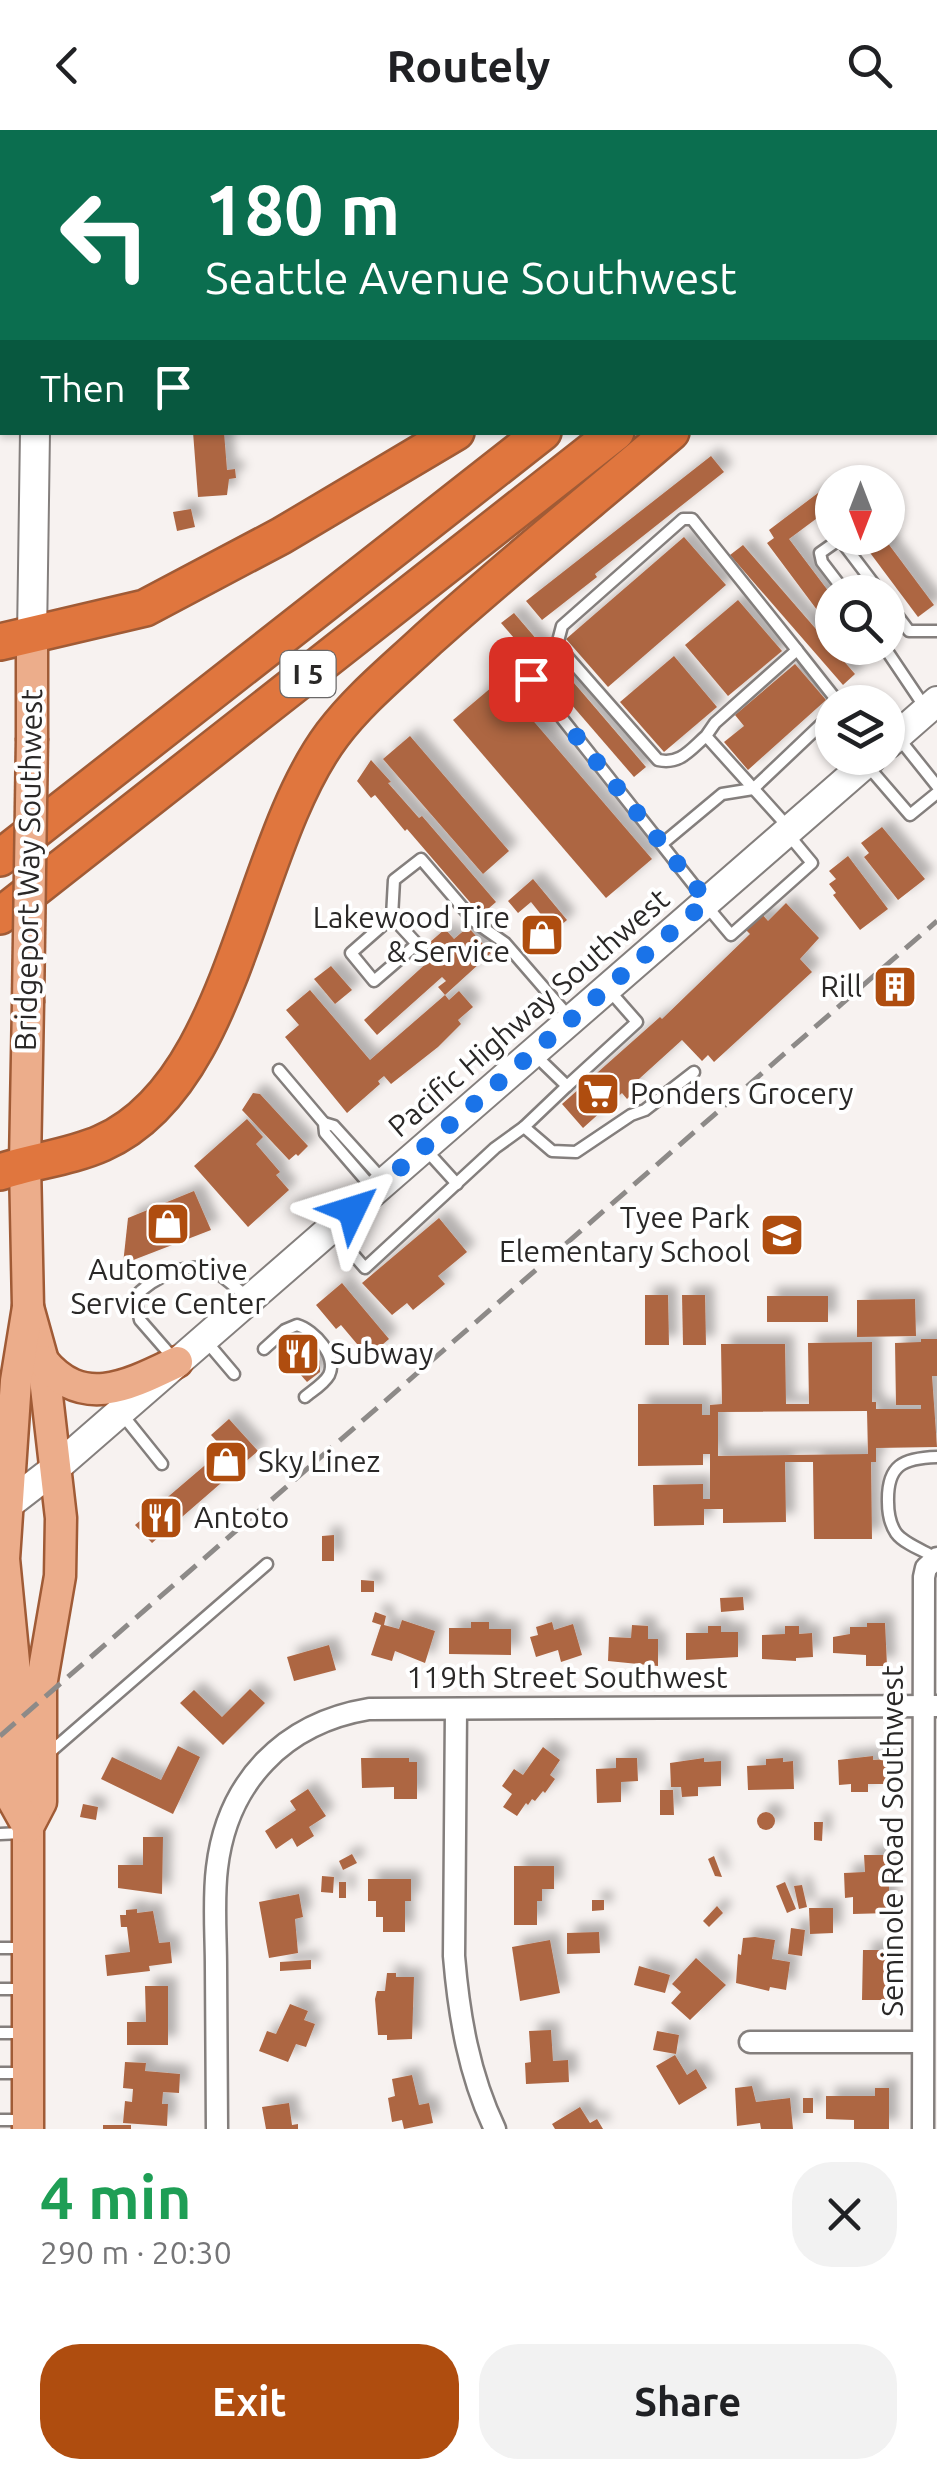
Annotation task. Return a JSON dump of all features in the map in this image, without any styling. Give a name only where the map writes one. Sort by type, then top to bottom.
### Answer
[{"type":"highway","points":[[16,640],[145,608],[281,536],[451,435]]},
{"type":"highway","name":"I 5","points":[[0,858],[539,435]]},
{"type":"highway","name":"I 5","points":[[0,916],[612,435]]},
{"type":"highway","points":[[12,1168],[103,1143],[144,1114],[177,1082],[212,1017],[282,827],[330,737],[378,685],[454,616],[667,435]]},
{"type":"main road","name":"Bridgeport Way Southwest","points":[[16,640],[32,738],[28,1003],[12,1168],[32,1356],[56,1467],[61,1518],[60,1576],[41,1686],[41,1802],[19,1831]]},
{"type":"main road","name":"Bridgeport Way Southwest","points":[[19,2123],[14,2073],[14,1948],[19,1831],[14,1802],[3,1509],[6,1420],[32,1356]]},
{"type":"main road","points":[[32,1356],[63,1382],[85,1389],[134,1382],[177,1362]]},
{"type":"street","name":"Bridgeport Way Southwest","points":[[16,640],[35,435]]},
{"type":"street","points":[[905,729],[932,705]]},
{"type":"street","name":"Pacific Highway Southwest","points":[[3,1509],[120,1412],[851,775]]},
{"type":"street","name":"Seminole Road Southwest","points":[[923,2129],[931,1706],[924,1576],[926,1568],[937,1558]]},
{"type":"street","name":"119th Street Southwest","points":[[217,2129],[216,1880],[233,1803],[266,1760],[314,1725],[369,1710],[931,1706]]},
{"type":"street","points":[[456,1710],[457,1993],[476,2083],[495,2129]]},
{"type":"street","points":[[750,2042],[922,2042]]},
{"type":"lane","points":[[797,650],[715,722],[681,759],[670,763],[658,760],[557,645],[562,626],[683,519],[692,519],[797,650],[825,685]]},
{"type":"lane","points":[[832,575],[820,553],[837,541],[842,542],[867,575]]},
{"type":"lane","points":[[905,626],[909,631]]},
{"type":"lane","points":[[905,634],[937,631]]},
{"type":"lane","points":[[900,665],[932,705]]},
{"type":"lane","points":[[531,679],[731,934],[812,864],[788,830],[706,736]]},
{"type":"lane","points":[[662,844],[722,794],[753,788],[815,730]]},
{"type":"lane","points":[[879,775],[910,815],[937,790],[905,754]]},
{"type":"lane","points":[[392,917],[351,953],[374,981],[416,944],[392,917],[394,880],[421,858],[474,922],[505,942],[571,1019]]},
{"type":"lane","points":[[330,1229],[365,1268],[637,1022],[607,988]]},
{"type":"lane","points":[[533,1052],[566,1086]]},
{"type":"lane","points":[[279,1070],[324,1123],[325,1134],[380,1186]]},
{"type":"lane","points":[[524,1127],[552,1151],[576,1152],[631,1115],[645,1110],[694,1072]]},
{"type":"lane","points":[[424,1148],[456,1184]]},
{"type":"lane","points":[[177,1362],[140,1320],[135,1297],[145,1286],[168,1274],[204,1268],[250,1299]]},
{"type":"lane","points":[[264,1348],[297,1325],[307,1329],[326,1350],[331,1362],[328,1376],[304,1397]]},
{"type":"lane","points":[[204,1339],[234,1374]]},
{"type":"lane","points":[[120,1412],[162,1464]]},
{"type":"lane","points":[[937,1457],[915,1457],[896,1467],[888,1486],[888,1514],[897,1535],[937,1558]]},
{"type":"lane","points":[[40,1760],[267,1564]]},
{"type":"building","points":[[193,435],[224,435],[227,470],[235,469],[236,478],[229,479],[227,495],[198,497]]},
{"type":"building","points":[[711,456],[724,472],[542,620],[526,601]]},
{"type":"building","points":[[815,495],[815,520],[789,539],[816,575],[815,607],[767,543],[774,538],[769,530]]},
{"type":"building","points":[[191,509],[195,527],[177,531],[173,512]]},
{"type":"building","points":[[684,537],[726,585],[608,687],[566,639]]},
{"type":"building","points":[[743,545],[815,628],[815,653],[730,555]]},
{"type":"building","points":[[872,555],[897,555],[934,605],[918,617],[905,600],[905,575],[887,575]]},
{"type":"building","points":[[738,600],[782,651],[728,696],[685,645]]},
{"type":"building","points":[[514,613],[646,767],[634,777],[501,623]]},
{"type":"building","points":[[674,656],[717,707],[664,752],[620,702]]},
{"type":"building","points":[[795,664],[815,687],[815,710],[748,770],[724,742],[744,726],[735,715]]},
{"type":"building","points":[[826,665],[847,665],[855,674],[843,685]]},
{"type":"building","points":[[499,681],[652,859],[606,898],[453,720]]},
{"type":"building","points":[[410,736],[509,851],[483,874],[383,759]]},
{"type":"building","points":[[371,760],[496,902],[481,915],[407,829],[357,781]]},
{"type":"building","points":[[882,827],[925,879],[898,900],[864,857],[869,853],[861,843]]},
{"type":"building","points":[[848,856],[888,909],[860,930],[829,884],[836,879],[829,871]]},
{"type":"building","points":[[533,879],[567,920],[552,933],[531,902],[518,913],[508,901]]},
{"type":"building","points":[[786,903],[819,938],[800,959],[812,972],[714,1062],[708,1055],[702,1061],[682,1040],[629,1088],[633,1093],[627,1099],[622,1093],[583,1128],[562,1104],[662,1019],[750,934],[745,929],[761,913],[768,921]]},
{"type":"building","points":[[468,927],[491,953],[445,995],[438,987],[446,981],[442,977],[377,1035],[364,1020],[430,960],[421,950],[445,929],[454,939]]},
{"type":"building","points":[[331,966],[352,990],[335,1004],[314,979]]},
{"type":"building","points":[[310,990],[370,1060],[445,995],[449,1000],[459,991],[473,1007],[458,1020],[461,1024],[391,1084],[384,1076],[347,1113],[285,1037],[299,1025],[286,1010]]},
{"type":"building","points":[[253,1093],[260,1094],[308,1146],[298,1156],[289,1160],[242,1110]]},
{"type":"building","points":[[247,1119],[263,1137],[256,1144],[280,1172],[276,1175],[289,1190],[248,1227],[194,1166]]},
{"type":"building","name":"Automotive Service Center","points":[[194,1191],[211,1230],[123,1264],[128,1218]]},
{"type":"building","points":[[439,1218],[467,1252],[438,1276],[445,1284],[413,1310],[407,1303],[392,1315],[362,1283]]},
{"type":"building","points":[[342,1283],[389,1339],[368,1357],[341,1325],[336,1329],[316,1305]]},
{"type":"building","points":[[645,1295],[668,1295],[669,1345],[645,1345]]},
{"type":"building","points":[[682,1295],[705,1295],[706,1345],[683,1345]]},
{"type":"building","points":[[767,1296],[828,1296],[828,1322],[767,1322]]},
{"type":"building","points":[[915,1299],[916,1336],[857,1337],[857,1300]]},
{"type":"building","name":"Subway","points":[[289,1336],[298,1336],[320,1361],[320,1372],[307,1382],[276,1347]]},
{"type":"building","points":[[937,1339],[937,1376],[932,1376],[937,1447],[876,1448],[876,1462],[871,1462],[872,1539],[814,1539],[813,1462],[785,1462],[786,1522],[723,1523],[723,1509],[704,1509],[704,1525],[654,1526],[653,1485],[703,1484],[703,1499],[710,1499],[710,1454],[703,1454],[703,1465],[638,1466],[638,1404],[702,1404],[702,1415],[710,1415],[710,1405],[722,1404],[721,1344],[785,1344],[786,1404],[809,1404],[808,1343],[872,1342],[872,1402],[876,1402],[876,1409],[921,1409],[921,1405],[896,1405],[895,1343]],"holes":[[[867,1411],[868,1454],[718,1456],[718,1412]]]},
{"type":"building","points":[[229,1419],[258,1451],[152,1543],[135,1525],[224,1449],[211,1435]]},
{"type":"building","points":[[334,1535],[334,1561],[322,1561],[322,1536]]},
{"type":"building","points":[[361,1580],[374,1581],[374,1592],[361,1592]]},
{"type":"building","points":[[743,1597],[744,1610],[721,1612],[720,1598]]},
{"type":"building","points":[[375,1612],[386,1616],[384,1625],[399,1629],[402,1620],[435,1631],[425,1663],[395,1651],[392,1661],[371,1655],[381,1625],[372,1622]]},
{"type":"building","points":[[471,1622],[489,1622],[489,1629],[511,1629],[511,1655],[449,1654],[449,1628],[471,1628]]},
{"type":"building","points":[[552,1622],[554,1630],[573,1624],[582,1655],[561,1662],[558,1650],[536,1657],[530,1637],[538,1635],[536,1627]]},
{"type":"building","points":[[867,1623],[885,1623],[887,1666],[866,1666],[866,1655],[833,1653],[833,1637],[850,1634],[850,1627],[867,1627]]},
{"type":"building","points":[[632,1625],[648,1626],[648,1639],[658,1639],[658,1666],[608,1661],[609,1637],[631,1638]]},
{"type":"building","points":[[708,1626],[721,1626],[721,1632],[738,1632],[738,1657],[686,1660],[686,1633],[708,1633]]},
{"type":"building","points":[[785,1626],[799,1626],[799,1634],[812,1633],[813,1657],[796,1661],[762,1659],[762,1635],[785,1634]]},
{"type":"building","points":[[329,1645],[336,1670],[294,1681],[287,1657]]},
{"type":"building","points":[[250,1689],[265,1703],[223,1745],[180,1703],[194,1690],[222,1717]]},
{"type":"building","points":[[178,1746],[200,1757],[173,1814],[101,1779],[112,1757],[161,1780]]},
{"type":"building","points":[[543,1747],[560,1760],[550,1775],[555,1779],[545,1793],[526,1803],[517,1816],[503,1807],[512,1794],[502,1786],[514,1769],[523,1775]]},
{"type":"building","points":[[873,1756],[873,1760],[889,1759],[889,1784],[868,1784],[868,1792],[851,1792],[851,1784],[839,1785],[838,1760]]},
{"type":"building","points":[[361,1758],[409,1758],[409,1762],[417,1762],[417,1799],[394,1799],[394,1787],[362,1788]]},
{"type":"building","points":[[616,1758],[637,1758],[638,1781],[621,1782],[621,1802],[597,1803],[596,1769],[616,1768]]},
{"type":"building","points":[[704,1758],[704,1762],[721,1761],[721,1786],[698,1787],[698,1796],[682,1797],[681,1787],[671,1787],[670,1763]]},
{"type":"building","points":[[783,1758],[783,1762],[793,1761],[794,1789],[748,1790],[747,1766],[766,1765],[766,1759]]},
{"type":"building","points":[[308,1789],[326,1816],[309,1827],[314,1836],[297,1847],[292,1838],[276,1849],[265,1831],[296,1810],[290,1801]]},
{"type":"building","points":[[660,1790],[673,1790],[674,1815],[660,1815]]},
{"type":"building","points":[[83,1804],[98,1807],[96,1820],[80,1817]]},
{"type":"building","points":[[766,1812],[773,1814],[773,1828],[766,1830],[759,1828],[757,1821],[759,1814]]},
{"type":"building","points":[[814,1822],[823,1822],[822,1841],[814,1840]]},
{"type":"building","points":[[143,1837],[163,1837],[162,1894],[118,1888],[118,1865],[143,1865]]},
{"type":"building","points":[[352,1854],[357,1863],[343,1870],[339,1861]]},
{"type":"building","points":[[864,1855],[889,1855],[889,1913],[853,1914],[853,1897],[845,1898],[844,1873],[865,1872]]},
{"type":"building","points":[[714,1856],[722,1877],[715,1876],[708,1859]]},
{"type":"building","points":[[514,1866],[554,1866],[554,1889],[542,1889],[542,1901],[537,1901],[537,1925],[514,1925]]},
{"type":"building","points":[[322,1876],[334,1877],[333,1893],[321,1892]]},
{"type":"building","points":[[368,1879],[411,1879],[411,1901],[405,1901],[405,1932],[383,1932],[383,1917],[376,1917],[376,1901],[368,1901]]},
{"type":"building","points":[[339,1882],[346,1882],[346,1898],[339,1898]]},
{"type":"building","points":[[785,1882],[796,1909],[787,1913],[776,1886]]},
{"type":"building","points":[[802,1885],[807,1907],[799,1909],[794,1886]]},
{"type":"building","points":[[299,1894],[303,1917],[295,1919],[298,1953],[269,1958],[259,1902]]},
{"type":"building","points":[[592,1900],[604,1900],[604,1910],[592,1911]]},
{"type":"building","points":[[717,1906],[723,1913],[709,1927],[703,1921]]},
{"type":"building","points":[[809,1908],[833,1908],[833,1933],[810,1934]]},
{"type":"building","points":[[137,1909],[137,1913],[153,1911],[159,1943],[170,1942],[172,1963],[149,1966],[150,1971],[107,1976],[105,1955],[130,1952],[127,1927],[121,1927],[120,1915]]},
{"type":"building","points":[[791,1928],[805,1930],[802,1956],[788,1954]]},
{"type":"building","points":[[599,1932],[600,1953],[567,1954],[567,1933]]},
{"type":"building","points":[[743,1938],[775,1940],[772,1959],[790,1962],[786,1990],[770,1987],[769,1991],[736,1983]]},
{"type":"building","points":[[550,1940],[560,1993],[520,2001],[512,1947]]},
{"type":"building","points":[[863,1950],[887,1950],[887,2000],[862,2000]]},
{"type":"building","points":[[696,1958],[726,1985],[690,2020],[671,2003],[681,1992],[672,1984]]},
{"type":"building","points":[[311,1960],[311,1969],[280,1971],[280,1962]]},
{"type":"building","points":[[639,1966],[670,1975],[665,1993],[634,1985]]},
{"type":"building","points":[[387,1973],[414,1977],[412,2039],[387,2040],[387,2035],[378,2035],[375,1999],[377,1991],[385,1991]]},
{"type":"building","points":[[145,1986],[168,1986],[168,2045],[127,2045],[127,2022],[146,2022]]},
{"type":"building","points":[[290,2004],[308,2011],[304,2020],[315,2024],[306,2047],[296,2044],[288,2062],[259,2051],[267,2031],[276,2034]]},
{"type":"building","points":[[551,2030],[553,2061],[568,2060],[569,2082],[526,2084],[525,2063],[531,2062],[529,2031]]},
{"type":"building","points":[[657,2031],[679,2035],[676,2054],[653,2050]]},
{"type":"building","points":[[675,2055],[687,2075],[696,2069],[707,2088],[679,2105],[656,2066]]},
{"type":"building","points":[[125,2062],[146,2063],[145,2071],[180,2074],[179,2093],[163,2092],[162,2104],[168,2104],[167,2126],[123,2123],[125,2101],[132,2102],[133,2089],[123,2088]]},
{"type":"building","points":[[412,2075],[419,2105],[429,2103],[433,2123],[404,2129],[402,2120],[392,2122],[388,2098],[395,2096],[392,2079]]},
{"type":"building","points":[[752,2086],[756,2102],[790,2098],[793,2129],[761,2129],[760,2123],[737,2126],[735,2088]]},
{"type":"building","points":[[875,2088],[889,2088],[889,2129],[854,2129],[854,2120],[826,2119],[826,2096],[875,2096]]},
{"type":"building","points":[[803,2098],[813,2098],[813,2113],[803,2113]]},
{"type":"building","points":[[289,2103],[292,2125],[298,2124],[298,2129],[266,2129],[262,2107]]},
{"type":"building","points":[[580,2107],[590,2123],[597,2119],[603,2129],[555,2129],[552,2124]]},
{"type":"building","points":[[103,2125],[131,2125],[131,2129],[103,2129]]},
{"type":"railway","points":[[0,1736],[937,921]]},
{"type":"place","name":"Lakewood Tire & Service","points":[[542,935]]},
{"type":"place","name":"Rill","points":[[895,987]]},
{"type":"place","name":"Ponders Grocery","points":[[598,1094]]},
{"type":"place","name":"Automotive Service Center","points":[[168,1224]]},
{"type":"place","name":"Tyee Park Elementary School","points":[[782,1235]]},
{"type":"place","name":"Subway","points":[[298,1354]]},
{"type":"place","name":"Sky Linez","points":[[226,1462]]},
{"type":"place","name":"Antoto","points":[[161,1518]]},
{"type":"route","points":[[352,1210],[707,901],[531,679]]}]
